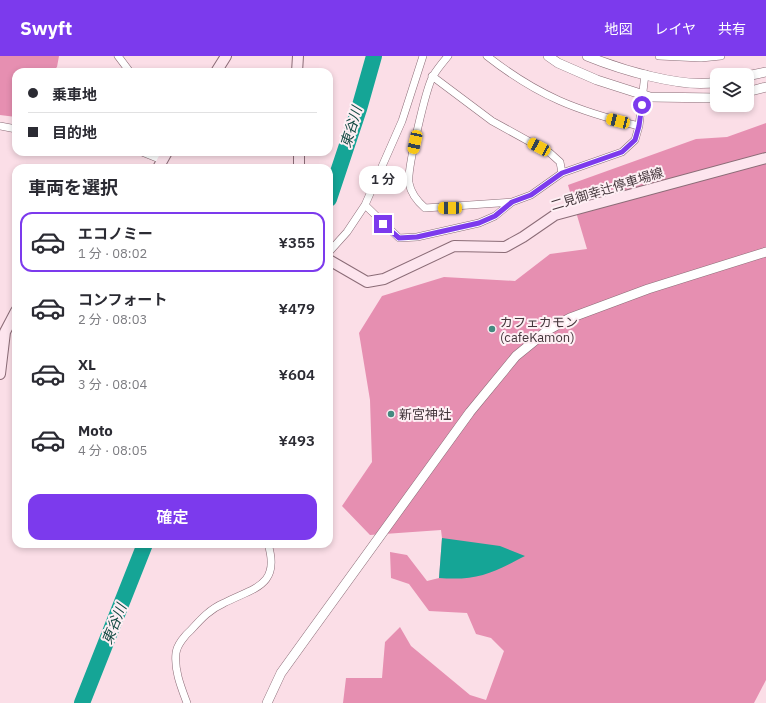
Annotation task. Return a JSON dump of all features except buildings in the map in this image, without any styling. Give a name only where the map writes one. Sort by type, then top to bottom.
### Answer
[{"type":"main road","points":[[218,68],[226,56]]},
{"type":"main road","points":[[297,68],[298,56]]},
{"type":"main road","name":"二見御幸辻停車場線","points":[[333,262],[367,282],[384,279],[454,246],[505,247],[523,237],[555,215],[766,158]]},
{"type":"main road","points":[[0,374],[5,332],[12,319]]},
{"type":"street","points":[[118,56],[127,68]]},
{"type":"street","points":[[333,248],[347,232],[365,205],[402,121],[423,56]]},
{"type":"street","points":[[448,56],[432,76],[410,164],[409,182],[415,199],[425,208],[450,208],[512,202],[531,195],[562,173],[622,152],[635,140],[639,126],[645,74]]},
{"type":"street","points":[[487,56],[539,92],[575,108],[639,126]]},
{"type":"street","points":[[548,56],[558,63],[597,80],[650,97],[710,98]]},
{"type":"street","points":[[587,56],[609,65],[645,74],[678,81],[710,84]]},
{"type":"street","points":[[659,56],[721,56]]},
{"type":"street","points":[[754,75],[766,72]]},
{"type":"street","points":[[432,76],[492,121],[550,153],[560,162],[562,173]]},
{"type":"street","points":[[754,90],[766,87]]},
{"type":"street","points":[[0,126],[12,128]]},
{"type":"street","points":[[152,156],[162,160]]},
{"type":"street","points":[[365,205],[399,238],[417,237],[479,223],[495,216],[512,202]]},
{"type":"street","points":[[267,703],[281,673],[470,412],[516,356],[548,330],[570,318],[648,289],[766,252]]},
{"type":"street","points":[[187,703],[177,675],[176,651],[185,636],[205,614],[223,603],[249,593],[261,585],[270,573],[271,553],[269,548]]},
{"type":"shaded area","points":[[0,56],[59,56],[56,68],[12,68],[12,116],[0,115]]},
{"type":"shaded area","points":[[766,123],[766,680],[754,703],[343,703],[346,678],[382,678],[385,642],[400,627],[411,646],[470,695],[486,700],[504,651],[491,638],[476,634],[467,613],[429,611],[409,584],[391,578],[390,552],[407,555],[427,581],[439,578],[442,538],[441,530],[370,535],[342,506],[372,462],[370,400],[359,333],[382,296],[444,277],[515,281],[550,254],[587,249],[568,185],[696,139],[727,137]]},
{"type":"shaded area","points":[[442,538],[500,546],[525,556],[503,567],[474,577],[452,579],[439,578]]},
{"type":"waterway","name":"東谷川","points":[[333,187],[359,109],[374,56]]},
{"type":"waterway","name":"東谷川","points":[[82,703],[143,548]]},
{"type":"place","name":"カフェカモン (cafeKamon)","points":[[492,329]]},
{"type":"place","name":"新宮神社","points":[[391,414]]},
{"type":"route","points":[[383,224],[399,238],[417,237],[479,223],[495,216],[512,202],[531,195],[562,173],[586,166],[622,152],[635,140],[642,105]]}]
